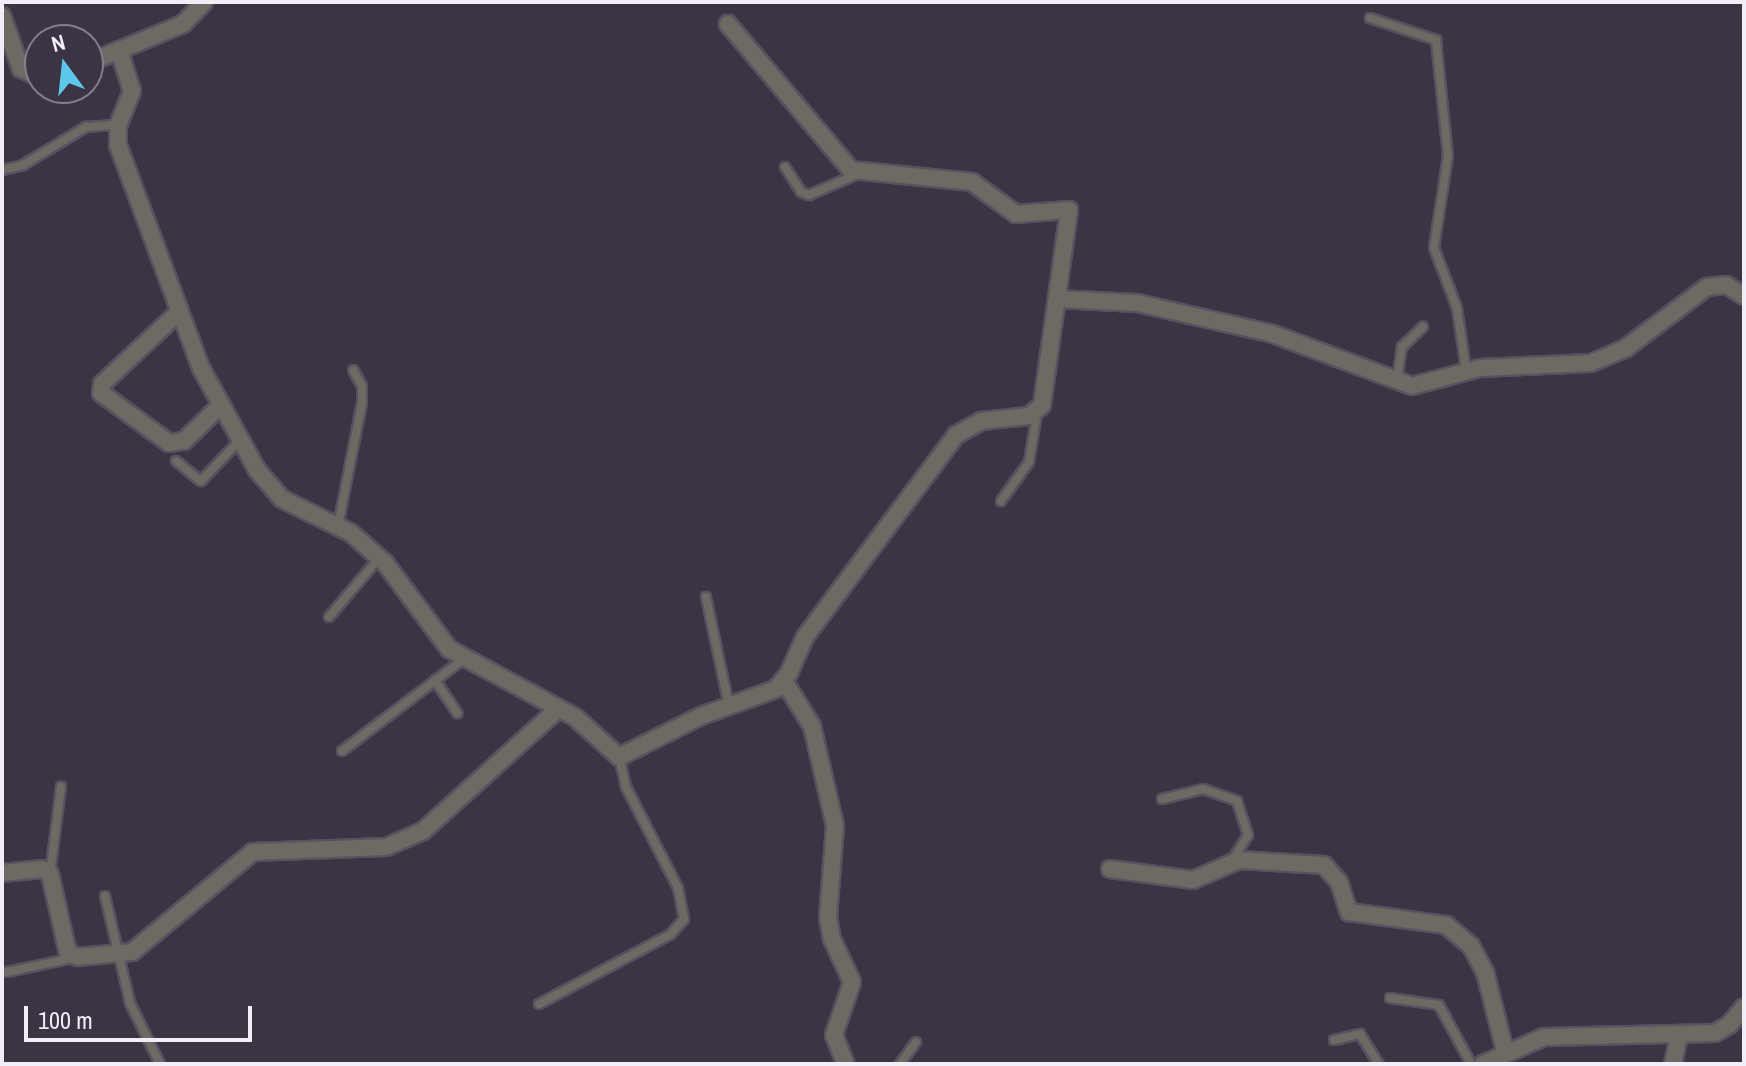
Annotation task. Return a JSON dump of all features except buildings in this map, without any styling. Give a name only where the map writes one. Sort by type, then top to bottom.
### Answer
[{"type":"street","points":[[104,56],[183,24],[204,2]]},
{"type":"street","points":[[2,16],[24,70]]},
{"type":"street","points":[[119,50],[132,91],[118,125],[118,145],[180,311],[221,405],[240,440],[282,499],[338,526],[379,558],[440,641],[465,658],[559,708],[619,757],[729,706],[767,694],[784,681],[805,637],[956,435],[981,421],[1037,413],[1057,299],[1069,210],[1016,214],[972,182],[861,173],[844,165],[728,24]]},
{"type":"street","points":[[1057,299],[1137,303],[1273,334],[1397,382],[1421,385],[1466,370],[1591,363],[1626,348],[1707,287],[1726,285],[1744,296]]},
{"type":"street","points":[[180,311],[102,384],[101,393],[169,443],[184,441],[221,405]]},
{"type":"street","points":[[784,681],[812,726],[835,826],[828,917],[832,939],[852,982],[834,1035],[846,1064]]},
{"type":"street","points":[[2,873],[31,869],[50,874],[63,944],[78,957],[118,956],[146,944],[253,852],[366,849],[414,836],[492,773],[559,708]]},
{"type":"street","points":[[1110,869],[1193,880],[1230,863],[1250,859],[1324,865],[1339,882],[1349,912],[1446,925],[1471,946],[1485,972],[1505,1051]]},
{"type":"street","points":[[1483,1064],[1505,1051],[1563,1034],[1715,1033],[1729,1025],[1744,1007]]},
{"type":"street","points":[[1673,1064],[1679,1035]]},
{"type":"lane","points":[[1370,18],[1436,40],[1448,156],[1434,248],[1457,308],[1466,370]]},
{"type":"lane","points":[[2,170],[23,165],[86,127],[118,125]]},
{"type":"lane","points":[[785,167],[801,192],[809,195],[861,173]]},
{"type":"lane","points":[[1397,382],[1402,347],[1423,327]]},
{"type":"lane","points":[[338,526],[362,403],[362,386],[353,370]]},
{"type":"lane","points":[[1001,501],[1029,462],[1037,413]]},
{"type":"lane","points":[[176,461],[204,480],[240,440]]},
{"type":"lane","points":[[329,617],[379,558]]},
{"type":"lane","points":[[706,597],[729,706]]},
{"type":"lane","points":[[342,751],[465,658]]},
{"type":"lane","points":[[435,680],[457,713]]},
{"type":"lane","points":[[539,1004],[671,934],[684,919],[678,888],[626,787],[619,757]]},
{"type":"lane","points":[[50,874],[61,787]]},
{"type":"lane","points":[[1162,799],[1203,789],[1237,801],[1248,835],[1230,863]]},
{"type":"lane","points":[[105,896],[134,1015],[160,1064]]},
{"type":"lane","points":[[7,972],[78,957]]},
{"type":"lane","points":[[1390,998],[1439,1005],[1471,1064]]},
{"type":"lane","points":[[1334,1040],[1360,1034],[1379,1064]]},
{"type":"lane","points":[[900,1064],[916,1042]]}]
